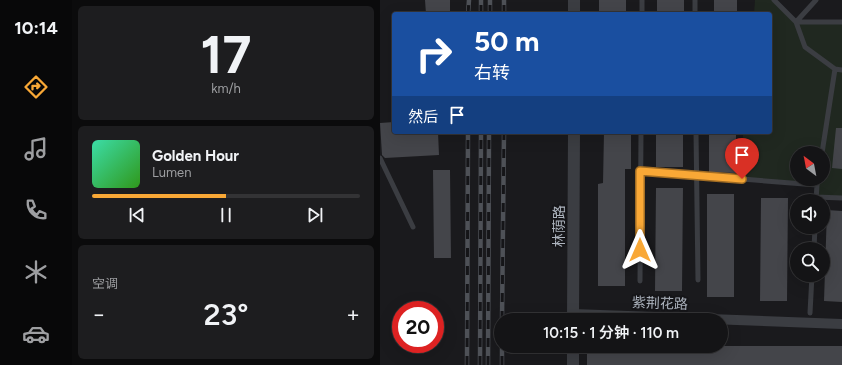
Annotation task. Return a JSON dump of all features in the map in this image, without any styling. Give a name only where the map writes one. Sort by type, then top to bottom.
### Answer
[{"type":"street","points":[[574,0],[574,12]]},
{"type":"street","name":"林荫路","points":[[573,313],[574,134]]},
{"type":"street","name":"紫荆花路","points":[[728,321],[842,324]]},
{"type":"street","points":[[573,353],[573,365]]},
{"type":"lane","points":[[642,0],[642,12]]},
{"type":"lane","points":[[695,0],[695,12]]},
{"type":"lane","points":[[774,0],[796,22],[805,47],[835,69],[842,70]]},
{"type":"lane","points":[[796,22],[816,0]]},
{"type":"lane","points":[[796,22],[842,22]]},
{"type":"lane","points":[[823,146],[835,69]]},
{"type":"lane","points":[[640,281],[641,134]]},
{"type":"lane","points":[[696,134],[698,280]]},
{"type":"lane","points":[[380,158],[413,227]]},
{"type":"lane","points":[[640,171],[790,180]]},
{"type":"lane","points":[[830,198],[842,198]]},
{"type":"lane","points":[[810,313],[812,282]]},
{"type":"shaded area","points":[[755,0],[774,0],[796,22],[842,22],[842,196],[830,196],[830,194],[816,194],[817,186],[830,186],[830,146],[790,146],[790,183],[742,179],[743,134],[772,134],[772,12],[754,12]]},
{"type":"building","points":[[425,0],[450,0],[450,12],[426,12]]},
{"type":"building","points":[[599,0],[626,0],[626,12],[599,12]]},
{"type":"building","points":[[657,0],[684,0],[684,12],[657,12]]},
{"type":"building","points":[[714,0],[737,0],[737,12],[714,12]]},
{"type":"building","points":[[392,122],[392,134],[438,134],[439,155],[385,158],[382,155],[380,123]]},
{"type":"building","points":[[836,128],[842,128],[842,169],[832,168]]},
{"type":"building","points":[[604,134],[631,134],[631,169],[625,169],[625,286],[598,286],[598,184],[603,183]]},
{"type":"building","points":[[656,134],[683,134],[683,167],[656,167]]},
{"type":"building","points":[[709,134],[736,134],[736,173],[709,172]]},
{"type":"building","points":[[433,170],[450,170],[451,258],[434,258]]},
{"type":"building","points":[[656,188],[683,188],[682,291],[655,291]]},
{"type":"building","points":[[707,194],[734,194],[734,297],[707,297]]},
{"type":"building","points":[[761,198],[788,198],[787,301],[760,301]]},
{"type":"building","points":[[830,210],[842,211],[842,302],[824,301],[825,282],[830,282],[830,242],[826,242],[826,234],[830,234]]},
{"type":"building","points":[[728,346],[842,346],[842,365],[587,365],[587,353],[728,353]]},
{"type":"railway","points":[[468,12],[469,0]]},
{"type":"railway","points":[[481,0],[481,12]]},
{"type":"railway","points":[[490,0],[490,12]]},
{"type":"railway","points":[[504,0],[504,12]]},
{"type":"railway","points":[[467,365],[468,134]]},
{"type":"railway","points":[[480,365],[481,134]]},
{"type":"railway","points":[[488,365],[489,134]]},
{"type":"railway","points":[[502,313],[504,134]]},
{"type":"railway","points":[[502,353],[502,365]]},
{"type":"route","points":[[640,250],[640,171],[742,179]]}]
